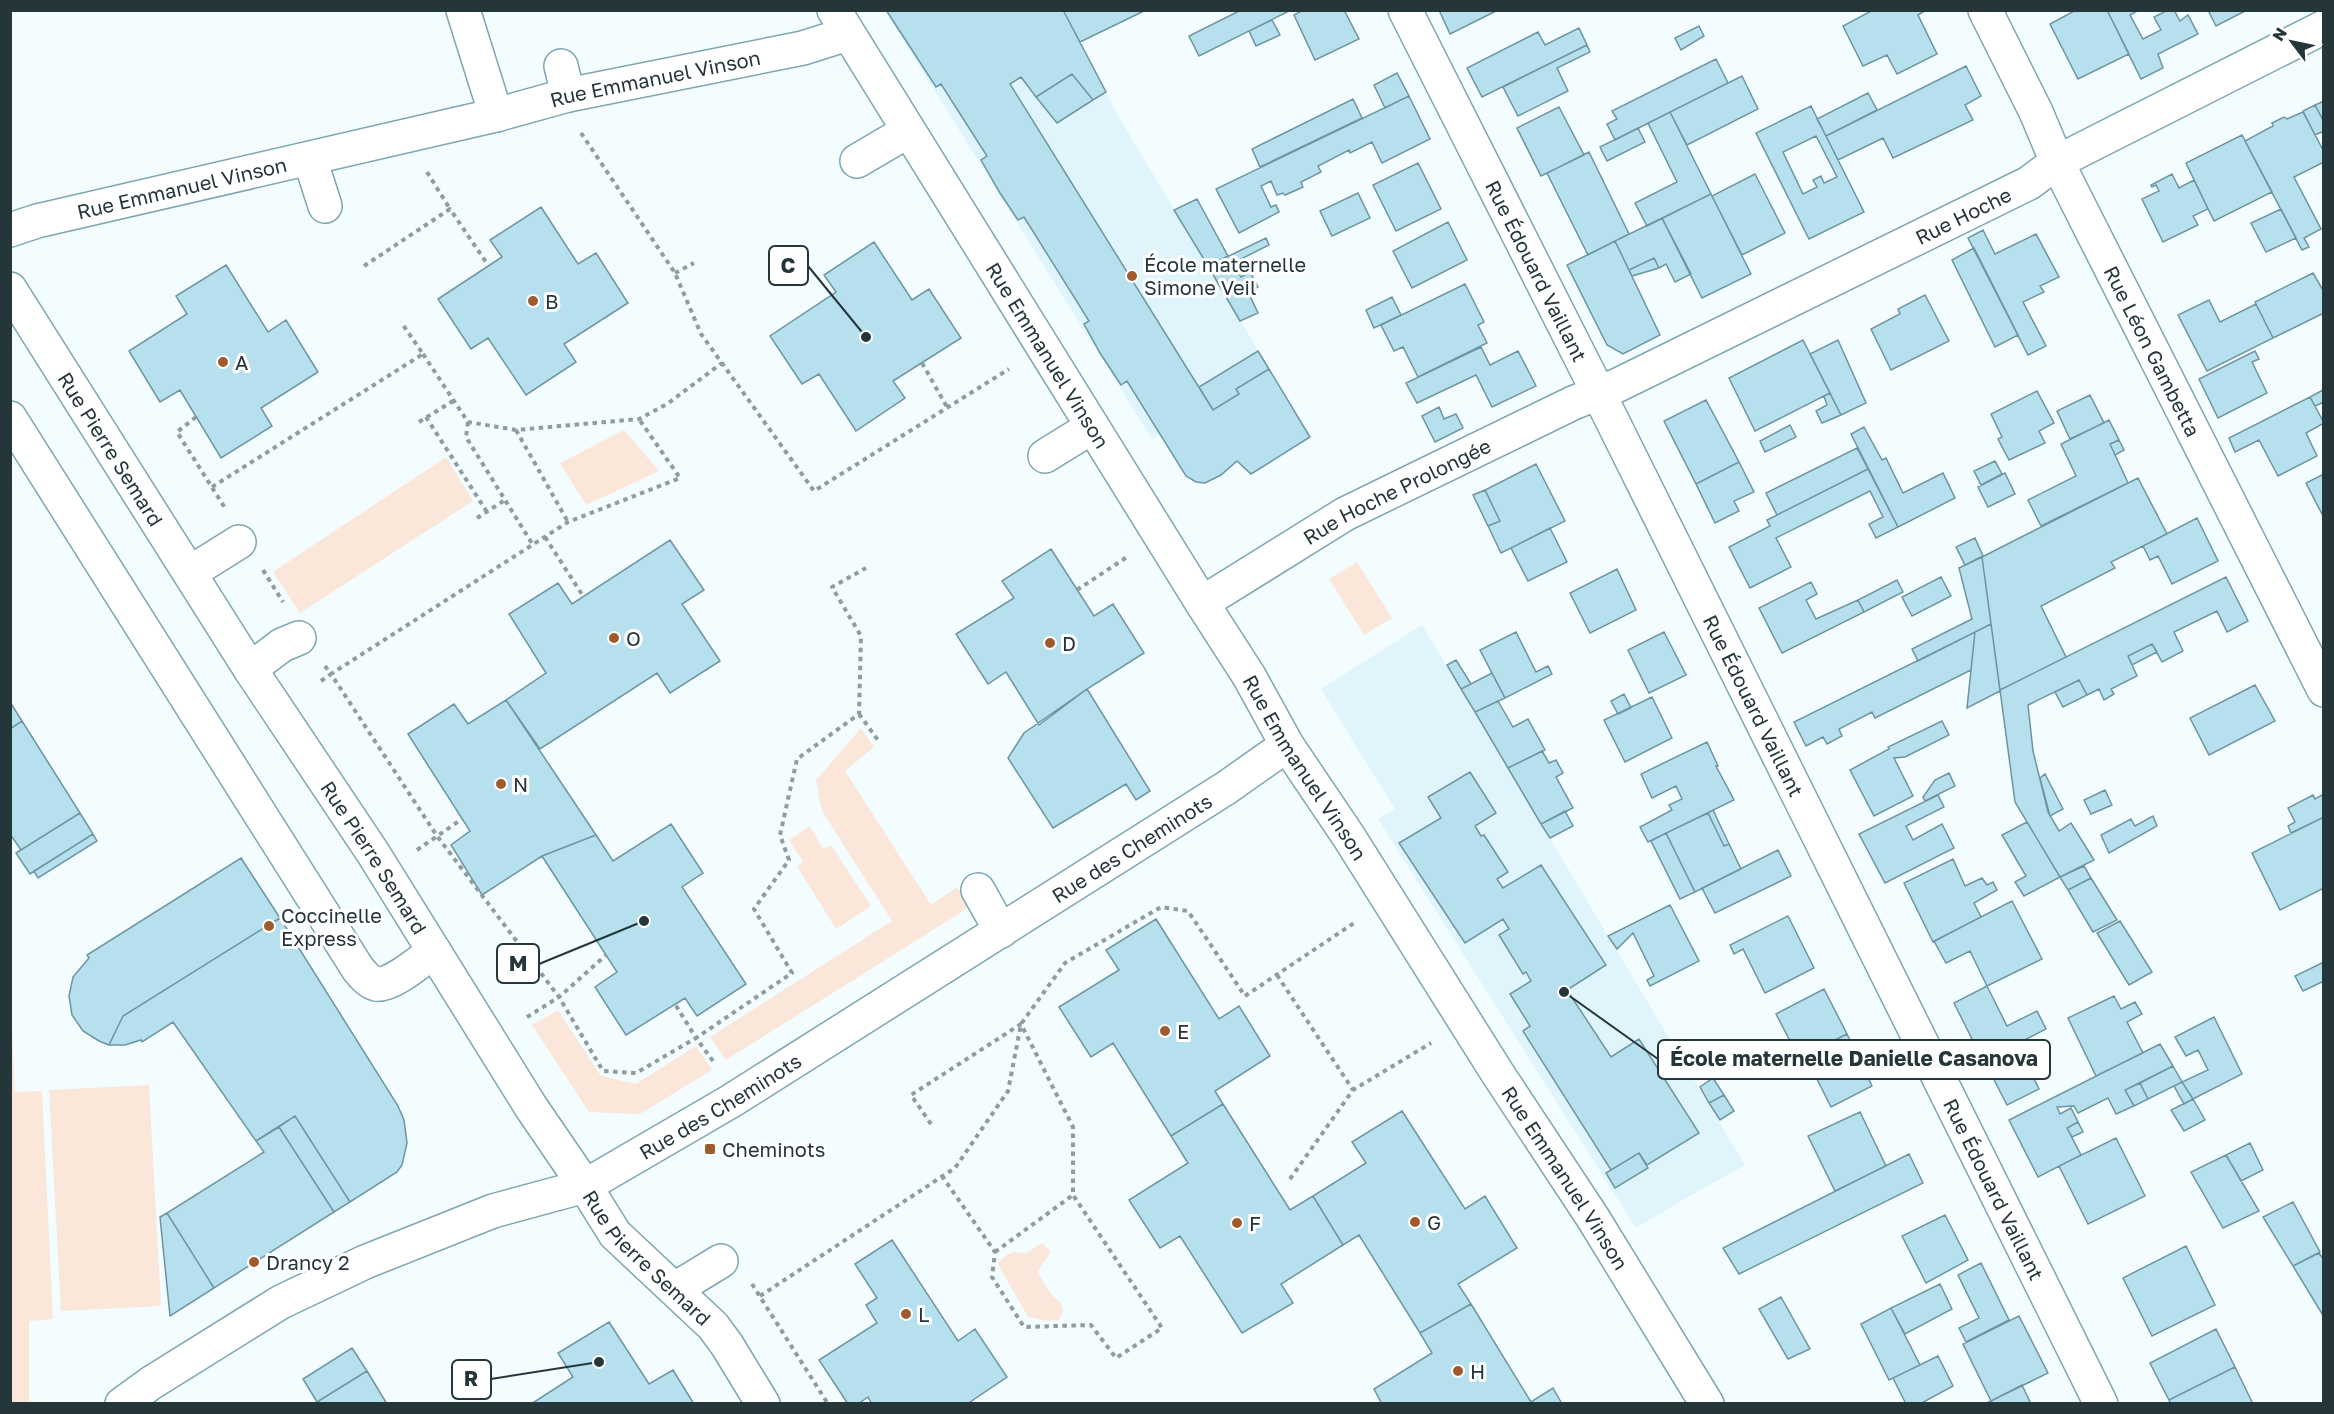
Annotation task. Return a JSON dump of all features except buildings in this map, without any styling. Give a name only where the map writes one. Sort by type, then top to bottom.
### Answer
[{"type":"street","points":[[463,10],[496,115]]},
{"type":"street","name":"Rue Édouard Vaillant","points":[[1405,10],[1599,394],[2101,1404]]},
{"type":"street","name":"Rue Léon Gambetta","points":[[1985,10],[2036,112],[2057,162],[2324,690]]},
{"type":"street","name":"Rue Emmanuel Vinson","points":[[10,230],[37,221],[496,115],[565,81],[803,48],[841,22],[1249,676],[1287,745],[1593,1218],[1707,1404]]},
{"type":"street","name":"Rue Hoche","points":[[1599,394],[2029,183],[2057,162],[2324,27]]},
{"type":"street","points":[[857,161],[908,131]]},
{"type":"street","points":[[310,159],[325,206]]},
{"type":"street","name":"Rue Pierre Semard","points":[[10,289],[191,572],[250,669],[373,853],[531,1107],[615,1234],[713,1326],[764,1404]]},
{"type":"street","name":"Rue Hoche Prolongée","points":[[1202,603],[1345,514],[1573,403],[1599,394]]},
{"type":"street","points":[[10,418],[358,969],[370,982],[379,985],[390,982],[434,951]]},
{"type":"street","points":[[1045,456],[1092,427]]},
{"type":"street","points":[[191,572],[234,528]]},
{"type":"street","points":[[250,669],[282,645],[309,648]]},
{"type":"street","name":"Rue des Cheminots","points":[[122,1404],[151,1383],[281,1302],[365,1262],[493,1211],[585,1186],[731,1101],[1226,788],[1287,745]]},
{"type":"street","points":[[978,890],[1001,931]]},
{"type":"street","points":[[675,1289],[722,1261]]},
{"type":"path","points":[[580,131],[675,273],[701,334],[813,491],[1009,369]]},
{"type":"path","points":[[428,175],[488,265]]},
{"type":"path","points":[[364,266],[450,209]]},
{"type":"path","points":[[675,273],[694,263]]},
{"type":"path","points":[[401,322],[468,422],[466,437],[533,545]]},
{"type":"path","points":[[212,487],[423,354]]},
{"type":"path","points":[[468,422],[516,430],[639,419],[667,404],[722,363]]},
{"type":"path","points":[[922,363],[947,407]]},
{"type":"path","points":[[419,422],[453,401]]},
{"type":"path","points":[[196,417],[177,432],[212,487],[234,528]]},
{"type":"path","points":[[426,417],[487,512]]},
{"type":"path","points":[[321,681],[568,522],[680,478],[639,419]]},
{"type":"path","points":[[516,430],[568,522]]},
{"type":"path","points":[[477,518],[505,500]]},
{"type":"path","points":[[545,537],[583,596]]},
{"type":"path","points":[[1077,590],[1128,557]]},
{"type":"path","points":[[262,567],[285,605]]},
{"type":"path","points":[[866,568],[832,587],[861,636],[859,714],[880,743]]},
{"type":"path","points":[[309,648],[331,674],[437,836],[559,997],[603,1071],[636,1074],[696,1038],[792,974],[754,909],[789,860],[780,835],[797,759],[859,714]]},
{"type":"path","points":[[420,848],[462,819]]},
{"type":"path","points":[[931,1124],[911,1095],[1021,1024],[1065,963],[1161,907],[1188,912],[1245,996],[1389,900]]},
{"type":"path","points":[[526,1017],[559,997],[606,956]]},
{"type":"path","points":[[1277,975],[1353,1090]]},
{"type":"path","points":[[675,1004],[713,1061]]},
{"type":"path","points":[[1290,1179],[1353,1090],[1466,1022]]},
{"type":"path","points":[[760,1296],[955,1168],[1008,1091],[1021,1024]]},
{"type":"path","points":[[942,1176],[995,1252],[992,1277],[1024,1327],[1091,1325],[1116,1358],[1162,1328],[1074,1195],[1073,1127],[1021,1024]]},
{"type":"path","points":[[995,1252],[1074,1195]]},
{"type":"path","points":[[749,1279],[828,1404]]},
{"type":"shaded area","name":"École maternelle Simone Veil","points":[[885,11],[1062,11],[1120,119],[1310,437],[1251,474],[1237,462],[1221,475],[1205,483],[1196,482],[1186,476],[1160,434],[1152,439]]},
{"type":"shaded area","points":[[624,430],[659,471],[586,505],[560,463]]},
{"type":"shaded area","points":[[446,457],[473,501],[300,613],[273,572]]},
{"type":"shaded area","points":[[1357,562],[1392,618],[1364,635],[1329,579]]},
{"type":"shaded area","points":[[1422,625],[1745,1165],[1636,1228],[1378,819],[1395,809],[1321,689]]},
{"type":"shaded area","points":[[861,728],[874,747],[845,771],[931,905],[957,887],[971,906],[726,1060],[710,1037],[892,921],[822,811],[816,780]]},
{"type":"shaded area","points":[[810,826],[823,849],[831,845],[871,906],[836,929],[797,866],[803,862],[789,840]]},
{"type":"shaded area","points":[[11,1008],[15,1092],[42,1091],[53,1319],[29,1321],[29,1404],[10,1403]]},
{"type":"shaded area","points":[[558,1010],[601,1076],[636,1084],[696,1046],[712,1070],[640,1114],[589,1112],[532,1025]]},
{"type":"shaded area","points":[[149,1085],[161,1306],[61,1311],[49,1090]]},
{"type":"shaded area","points":[[1042,1243],[1051,1252],[1037,1272],[1050,1292],[1060,1302],[1063,1311],[1059,1320],[1048,1321],[1028,1317],[998,1264],[1010,1254],[1026,1253]]},
{"type":"place","name":"École maternelle Simone Veil","points":[[1132,276]]},
{"type":"place","name":"B","points":[[533,301]]},
{"type":"place","name":"C","points":[[866,337]]},
{"type":"place","name":"A","points":[[223,362]]},
{"type":"place","name":"O","points":[[614,638]]},
{"type":"place","name":"D","points":[[1050,643]]},
{"type":"place","name":"N","points":[[501,784]]},
{"type":"place","name":"M","points":[[644,921]]},
{"type":"place","name":"Coccinelle Express","points":[[269,926]]},
{"type":"place","name":"École maternelle Danielle Casanova","points":[[1564,992]]},
{"type":"place","name":"E","points":[[1165,1031]]},
{"type":"place","name":"Cheminots","points":[[710,1149]]},
{"type":"place","name":"G","points":[[1415,1222]]},
{"type":"place","name":"F","points":[[1237,1223]]},
{"type":"place","name":"Drancy 2","points":[[254,1262]]},
{"type":"place","name":"L","points":[[906,1314]]},
{"type":"place","name":"R","points":[[599,1362]]},
{"type":"place","name":"H","points":[[1458,1371]]}]
